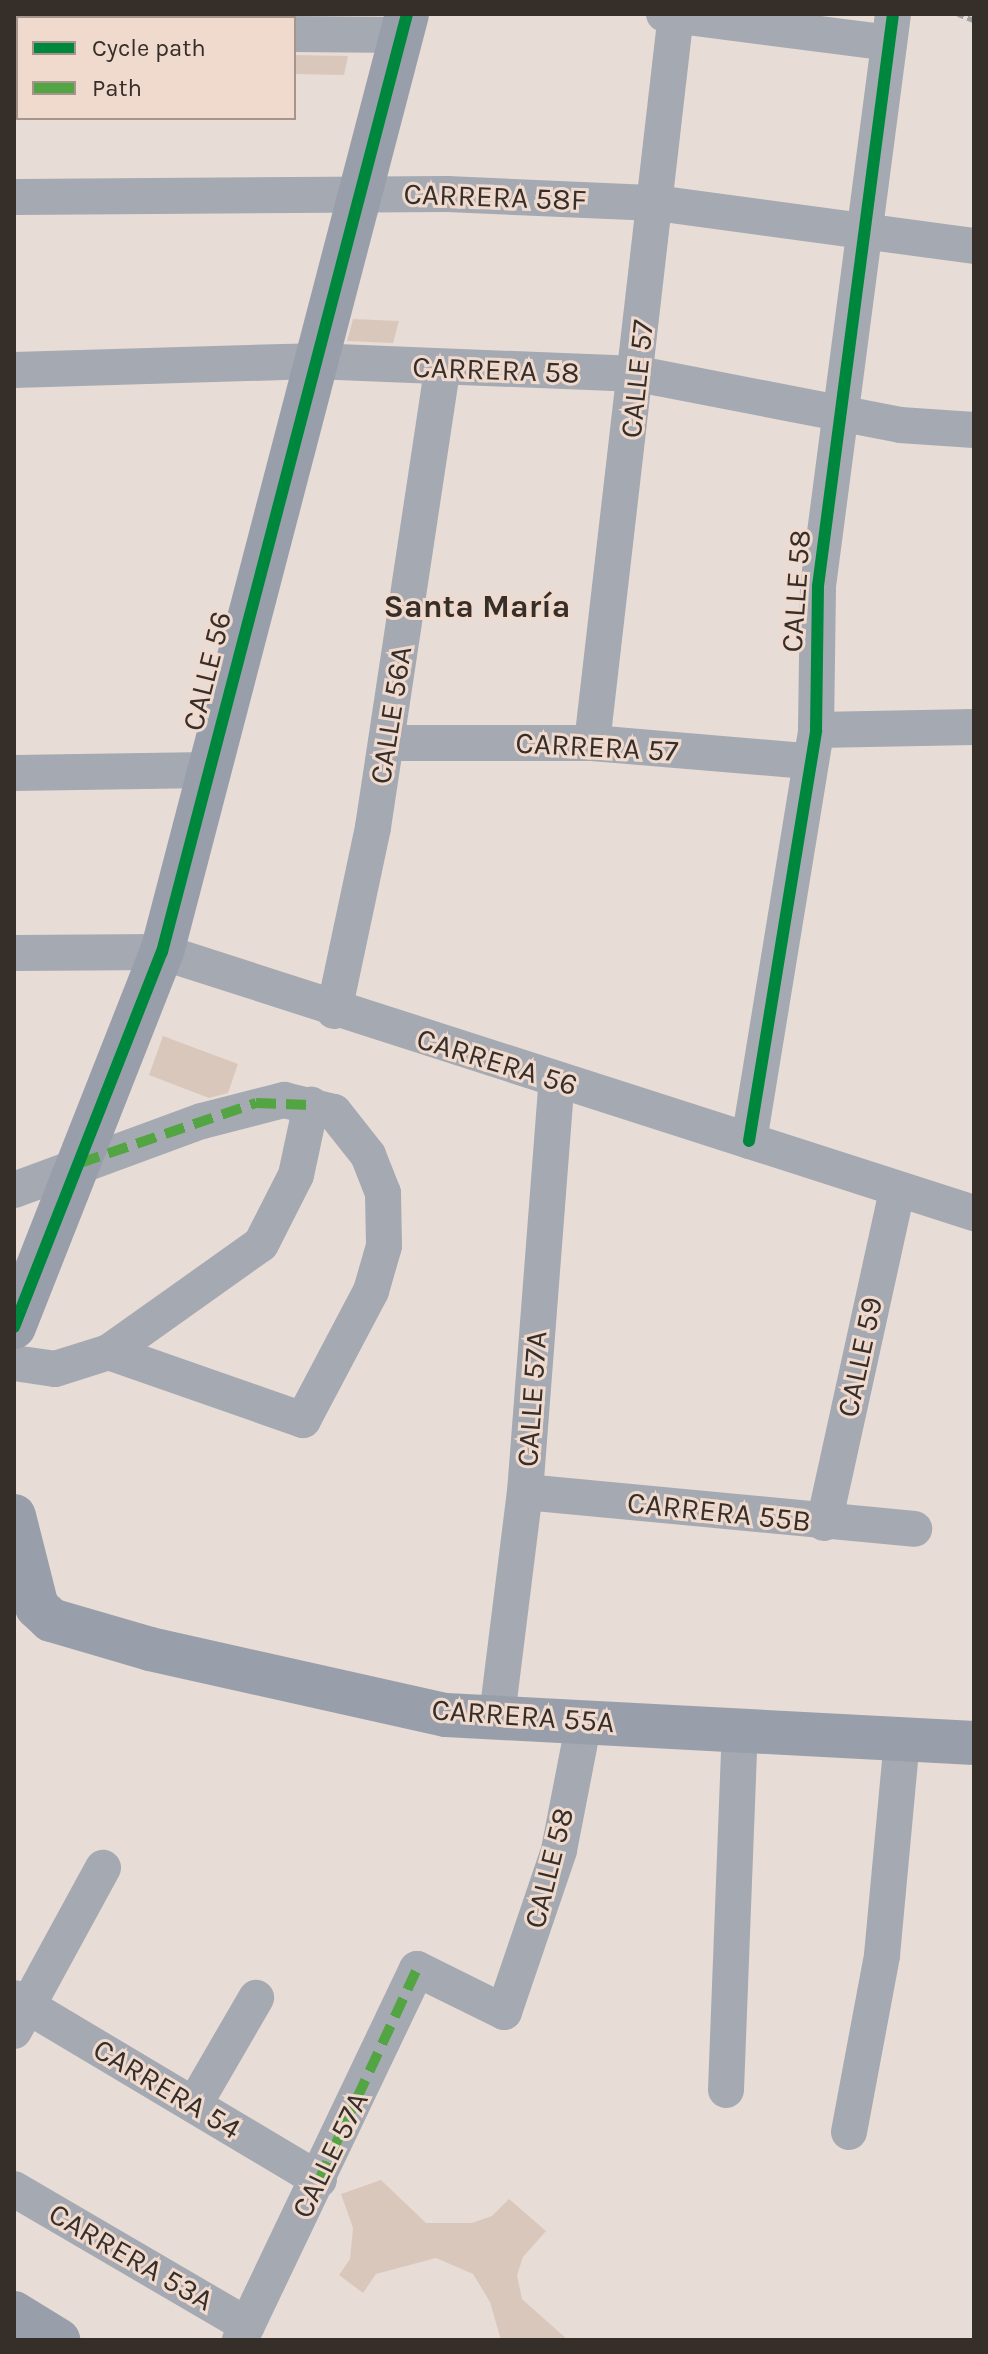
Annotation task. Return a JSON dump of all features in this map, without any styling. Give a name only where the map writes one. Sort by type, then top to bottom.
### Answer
[{"type":"street","points":[[664,14],[891,29]]},
{"type":"street","name":"CALLE 57","points":[[592,743],[638,374],[676,14]]},
{"type":"street","points":[[296,34],[404,25]]},
{"type":"street","name":"CALLE 56","points":[[14,1327],[162,952],[313,361],[404,25]]},
{"type":"street","name":"CALLE 58","points":[[749,1141],[812,746],[818,586],[839,411],[868,230],[891,29]]},
{"type":"street","name":"CARRERA 58F","points":[[14,197],[357,193],[656,203],[974,246]]},
{"type":"street","name":"CARRERA 58","points":[[14,370],[313,361],[442,369],[638,374],[900,425],[974,430]]},
{"type":"street","name":"CALLE 56A","points":[[334,1011],[386,743],[442,369]]},
{"type":"street","name":"CARRERA 57","points":[[386,743],[812,746],[974,727]]},
{"type":"street","points":[[14,773],[208,770]]},
{"type":"street","name":"CARRERA 56","points":[[14,953],[162,952],[334,1011],[749,1141],[897,1192],[974,1213]]},
{"type":"street","name":"CALLE 57A","points":[[497,1716],[525,1492],[557,1080]]},
{"type":"street","points":[[14,1190],[80,1163],[256,1103],[311,1105],[334,1112],[368,1155],[383,1193],[384,1246],[371,1291],[303,1420],[109,1352]]},
{"type":"street","points":[[14,1363],[55,1369],[109,1352],[261,1244],[296,1175],[311,1105]]},
{"type":"street","name":"CALLE 59","points":[[824,1523],[897,1192]]},
{"type":"street","name":"CARRERA 55B","points":[[525,1492],[824,1523],[914,1529]]},
{"type":"street","name":"CARRERA 55A","points":[[14,1516],[29,1592],[51,1620],[150,1649],[403,1706],[497,1716],[740,1727],[902,1741],[974,1743]]},
{"type":"street","name":"CALLE 58","points":[[417,1969],[504,2012],[559,1850],[584,1721]]},
{"type":"street","points":[[726,2090],[740,1727]]},
{"type":"street","points":[[849,2132],[882,1955],[902,1741]]},
{"type":"street","points":[[19,2011],[103,1868]]},
{"type":"street","name":"CALLE 57A","points":[[244,2332],[417,1969]]},
{"type":"street","points":[[194,2105],[256,1998]]},
{"type":"street","name":"CARRERA 54","points":[[19,2011],[194,2105],[319,2180]]},
{"type":"street","name":"CARRERA 53A","points":[[14,2189],[244,2332]]},
{"type":"street","points":[[14,2313],[58,2340]]},
{"type":"path","points":[[958,14],[974,20]]},
{"type":"building","points":[[296,55],[348,56],[344,75],[296,74]]},
{"type":"building","points":[[353,319],[399,321],[393,343],[347,341]]},
{"type":"building","points":[[163,1036],[238,1064],[228,1093],[209,1098],[149,1075]]},
{"type":"building","points":[[381,2180],[426,2223],[472,2223],[492,2216],[509,2199],[546,2231],[523,2257],[517,2275],[522,2299],[568,2340],[501,2340],[490,2302],[473,2274],[436,2258],[376,2274],[363,2293],[339,2275],[350,2259],[353,2228],[341,2194]]},
{"type":"marked path","points":[[80,1163],[256,1103],[311,1105]]},
{"type":"marked path","points":[[319,2180],[417,1969]]},
{"type":"cycle path","points":[[14,1327],[162,952],[407,14]]},
{"type":"cycle path","points":[[749,1141],[816,730],[818,586],[893,14]]},
{"type":"district","name":"Santa María","points":[[477,607]]}]
